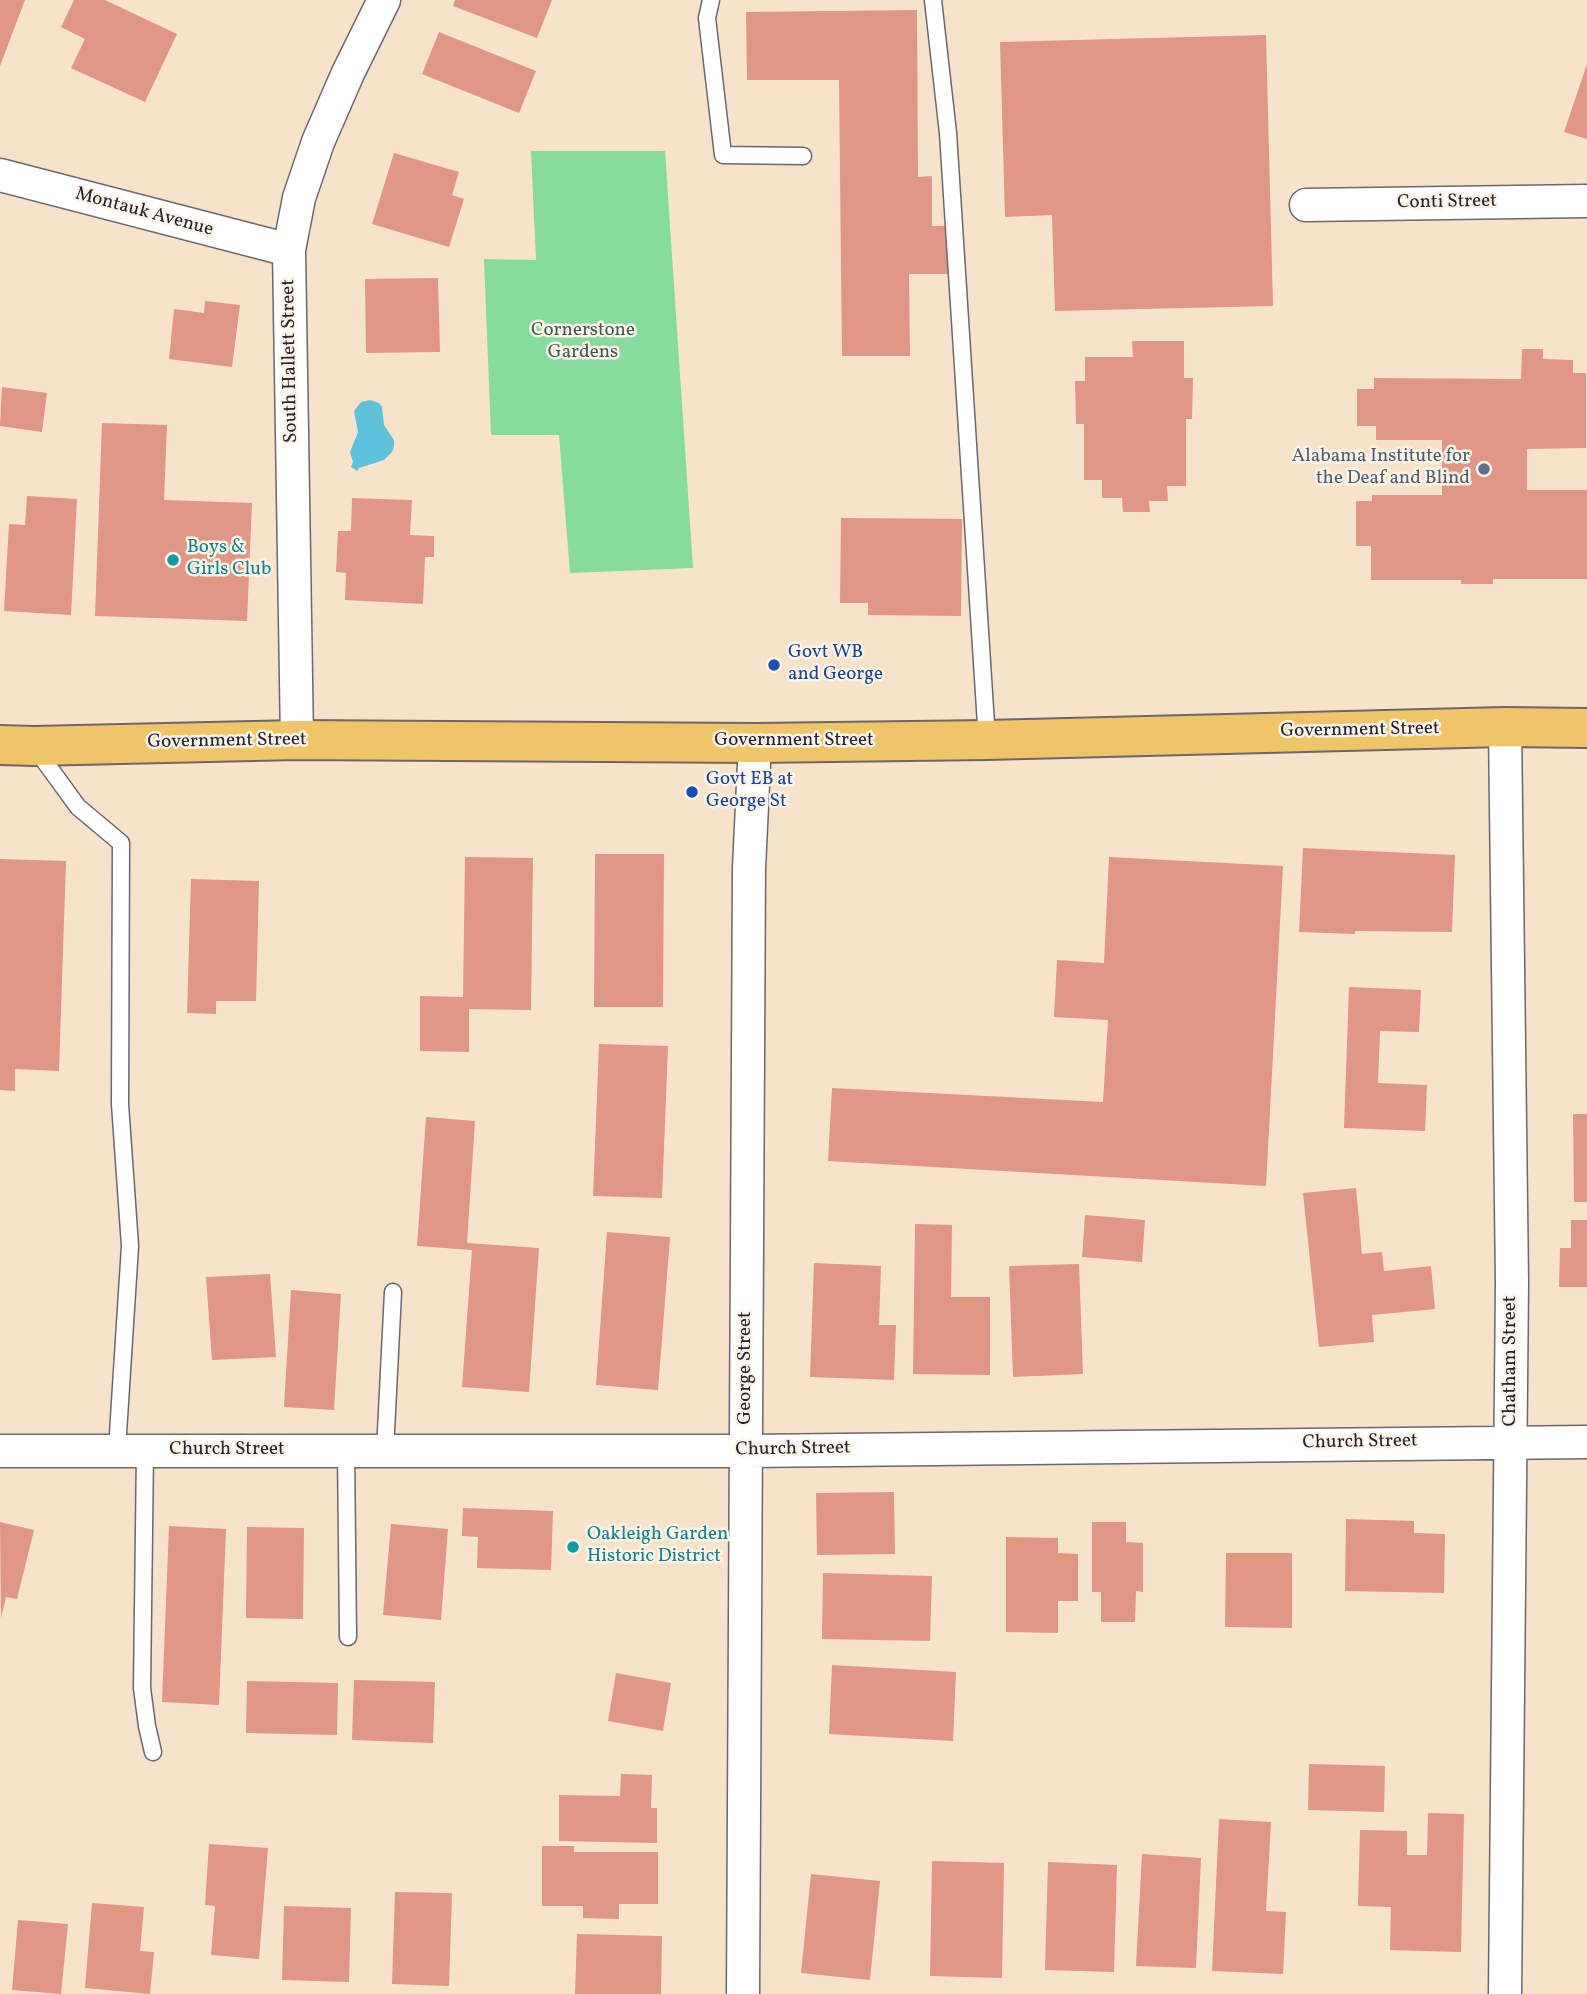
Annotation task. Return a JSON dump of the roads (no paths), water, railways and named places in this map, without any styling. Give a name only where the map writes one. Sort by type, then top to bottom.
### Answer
[{"type":"main road","name":"Government Street","points":[[17,745],[297,740],[755,743],[1506,727],[1587,728]]},
{"type":"street","name":"South Hallett Street","points":[[297,740],[289,250],[299,198],[318,142],[384,0]]},
{"type":"street","name":"Montauk Avenue","points":[[0,175],[289,250]]},
{"type":"street","name":"Conti Street","points":[[1306,205],[1587,201]]},
{"type":"street","name":"Chatham Street","points":[[1506,727],[1512,1283],[1506,1994]]},
{"type":"street","name":"George Street","points":[[743,1994],[748,1451],[749,868],[755,743]]},
{"type":"street","name":"Church Street","points":[[0,1451],[748,1451],[1587,1442]]},
{"type":"lane","points":[[711,0],[707,18],[723,155],[803,156]]},
{"type":"lane","points":[[933,0],[948,133],[987,740]]},
{"type":"lane","points":[[17,745],[78,807],[121,843],[120,1104],[130,1246],[131,1450],[142,1688],[153,1752]]},
{"type":"lane","points":[[385,1451],[393,1293]]},
{"type":"lane","points":[[346,1450],[348,1637]]},
{"type":"water","points":[[370,400],[382,407],[384,425],[394,440],[394,446],[384,460],[357,471],[351,467],[353,462],[350,452],[358,432],[354,411],[361,402]]},
{"type":"place","name":"Alabama Institute for the Deaf and Blind","points":[[1484,469]]},
{"type":"place","name":"Boys & Girls Club","points":[[173,560]]},
{"type":"place","name":"Govt WB and George","points":[[774,665]]},
{"type":"place","name":"Govt EB at George St","points":[[692,792]]},
{"type":"place","name":"Oakleigh Garden Historic District","points":[[573,1547]]},
{"type":"park label","name":"Cornerstone Gardens","points":[[583,343]]}]
